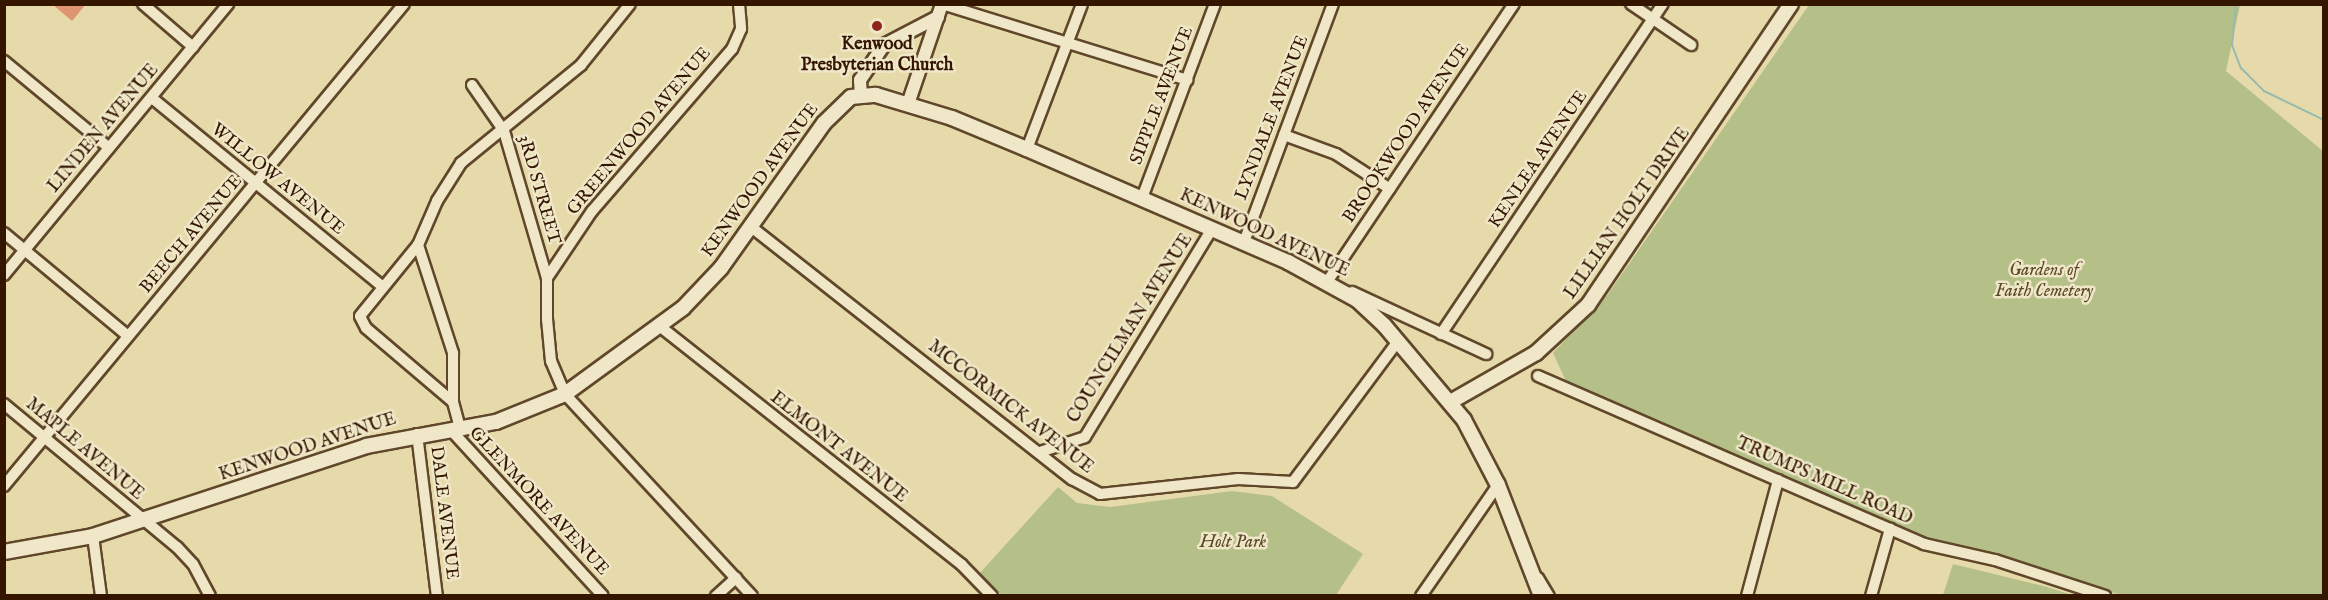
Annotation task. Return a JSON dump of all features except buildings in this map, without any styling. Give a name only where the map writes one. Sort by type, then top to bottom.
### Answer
[{"type":"main road","name":"LILLIAN HOLT DRIVE","points":[[1452,401],[1536,353],[1588,305],[1791,4]]},
{"type":"main road","name":"KENWOOD AVENUE","points":[[4,552],[93,536],[366,446],[417,434],[455,429],[517,416],[565,394],[662,328],[721,268],[824,123],[846,100],[861,96],[908,104],[1027,149],[1244,242],[1343,290],[1398,341],[1452,401],[1498,485],[1541,596]]},
{"type":"street","points":[[143,4],[193,47]]},
{"type":"street","name":"LINDEN AVENUE","points":[[4,275],[228,4]]},
{"type":"street","points":[[453,402],[366,328],[360,316],[418,245],[456,169],[580,65],[630,4]]},
{"type":"street","name":"GREENWOOD AVENUE","points":[[547,278],[592,211],[732,49],[741,29],[739,4]]},
{"type":"street","points":[[1027,149],[1082,4]]},
{"type":"street","name":"SIPPLE AVENUE","points":[[1142,198],[1215,4]]},
{"type":"street","name":"LYNDALE AVENUE","points":[[1244,242],[1332,4]]},
{"type":"street","name":"BROOKWOOD AVENUE","points":[[1327,282],[1514,4]]},
{"type":"street","points":[[1631,4],[1691,45]]},
{"type":"street","name":"KENLEA AVENUE","points":[[1441,334],[1664,4]]},
{"type":"street","name":"BEECH AVENUE","points":[[4,486],[256,184],[400,6]]},
{"type":"street","points":[[908,104],[941,8]]},
{"type":"street","points":[[861,96],[860,80],[884,45],[941,8],[1067,43],[1187,80]]},
{"type":"street","points":[[4,61],[109,148]]},
{"type":"street","name":"3RD STREET","points":[[472,85],[504,131],[547,278]]},
{"type":"street","name":"WILLOW AVENUE","points":[[152,98],[383,287]]},
{"type":"street","points":[[1284,135],[1336,154],[1390,189]]},
{"type":"street","name":"MCCORMICK AVENUE","points":[[750,226],[1040,452],[1100,494],[1238,479],[1289,484],[1398,341]]},
{"type":"street","name":"COUNCILMAN AVENUE","points":[[1040,452],[1085,436],[1212,229]]},
{"type":"street","points":[[4,233],[128,336]]},
{"type":"street","name":"DALE AVENUE","points":[[418,245],[453,353],[455,429]]},
{"type":"street","points":[[547,278],[549,351],[565,394],[753,596]]},
{"type":"street","points":[[1343,290],[1486,354]]},
{"type":"street","name":"ELMONT AVENUE","points":[[662,328],[962,566],[992,596]]},
{"type":"street","name":"TRUMPS MILL ROAD","points":[[1538,376],[1936,548],[1995,560],[2105,596]]},
{"type":"street","name":"MAPLE AVENUE","points":[[4,404],[188,557],[210,596]]},
{"type":"street","name":"GLENMORE AVENUE","points":[[455,429],[603,596]]},
{"type":"street","name":"DALE AVENUE","points":[[417,434],[437,596]]},
{"type":"street","points":[[1747,596],[1778,480]]},
{"type":"street","points":[[1421,596],[1498,485]]},
{"type":"street","points":[[1871,596],[1890,529]]},
{"type":"street","points":[[93,536],[101,596]]},
{"type":"street","points":[[1527,556],[1549,596]]},
{"type":"street","points":[[716,596],[736,578]]},
{"type":"green space","name":"Gardens of Faith Cemetery","points":[[1809,5],[2240,5],[2226,71],[2323,151],[2323,595],[2121,595],[1926,539],[1566,381],[1553,353],[1608,294]]},
{"type":"green space","name":"Holt Park","points":[[1058,487],[1077,503],[1110,507],[1232,491],[1272,496],[1363,554],[1336,595],[1002,595],[979,574]]},
{"type":"green space","points":[[1953,564],[2047,587],[2072,595],[1943,595]]},
{"type":"waterway","points":[[2236,4],[2232,45],[2241,68],[2264,91],[2324,120]]},
{"type":"place","name":"Kenwood Presbyterian Church","points":[[877,26]]}]
